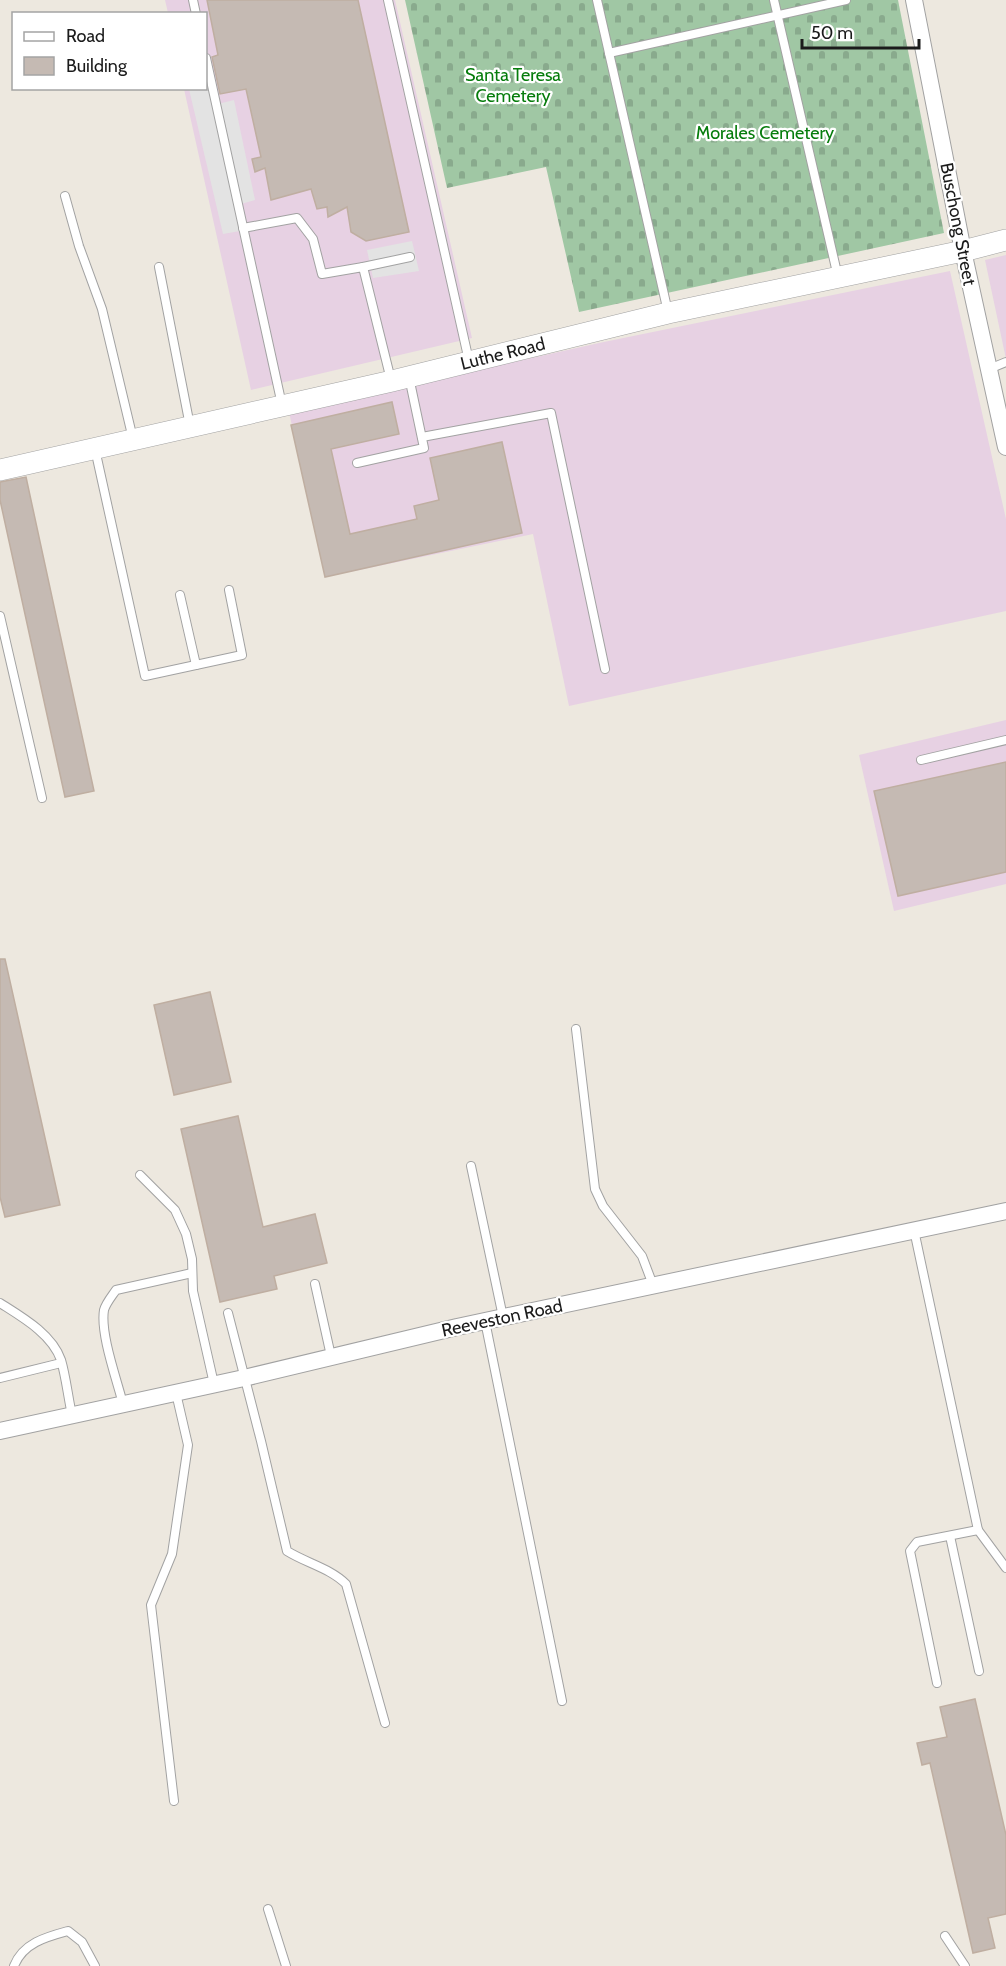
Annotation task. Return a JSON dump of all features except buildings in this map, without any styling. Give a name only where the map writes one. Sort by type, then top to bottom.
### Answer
[{"type":"street","name":"Buschong Street","points":[[914,0],[963,251],[1006,447]]},
{"type":"street","name":"Luthe Road","points":[[0,470],[469,362],[668,313],[1006,240]]},
{"type":"street","name":"Reeveston Road","points":[[0,1431],[244,1378],[503,1317],[1006,1211]]},
{"type":"lane","points":[[388,0],[469,362]]},
{"type":"lane","points":[[597,0],[668,313]]},
{"type":"lane","points":[[774,0],[838,277]]},
{"type":"lane","points":[[609,53],[846,0]]},
{"type":"lane","points":[[207,63],[282,405]]},
{"type":"lane","points":[[65,196],[79,246],[102,309],[133,439]]},
{"type":"lane","points":[[243,228],[297,219],[313,239],[322,274],[410,256]]},
{"type":"lane","points":[[159,267],[190,426]]},
{"type":"lane","points":[[357,463],[424,448],[363,267]]},
{"type":"lane","points":[[989,369],[1006,362]]},
{"type":"lane","points":[[422,437],[551,413],[604,669]]},
{"type":"lane","points":[[94,448],[145,676],[242,655],[229,590]]},
{"type":"lane","points":[[180,595],[196,665]]},
{"type":"lane","points":[[0,616],[42,798]]},
{"type":"lane","points":[[921,760],[1006,740]]},
{"type":"lane","points":[[576,1029],[595,1189],[603,1206],[642,1256],[653,1285]]},
{"type":"lane","points":[[471,1166],[503,1317]]},
{"type":"lane","points":[[140,1175],[175,1210],[186,1234],[192,1259],[198,1314],[214,1384]]},
{"type":"lane","points":[[914,1230],[978,1530],[1006,1568]]},
{"type":"lane","points":[[123,1404],[103,1322],[105,1307],[116,1290],[192,1273]]},
{"type":"lane","points":[[315,1284],[331,1356]]},
{"type":"lane","points":[[0,1303],[45,1336],[60,1358],[72,1415]]},
{"type":"lane","points":[[228,1313],[287,1551],[302,1561],[337,1574],[346,1584],[385,1723]]},
{"type":"lane","points":[[485,1321],[562,1701]]},
{"type":"lane","points":[[0,1378],[61,1363]]},
{"type":"lane","points":[[174,1801],[151,1605],[172,1554],[188,1445],[176,1393]]},
{"type":"lane","points":[[937,1683],[910,1551],[917,1542],[978,1530]]},
{"type":"lane","points":[[950,1536],[980,1671]]},
{"type":"lane","points":[[268,1909],[286,1966]]},
{"type":"lane","points":[[14,1966],[18,1954],[41,1939],[68,1931],[82,1942],[95,1966]]},
{"type":"lane","points":[[945,1936],[965,1966]]},
{"type":"shaded area","points":[[165,0],[395,0],[472,338],[251,390],[184,90],[207,90],[207,12],[168,12]]},
{"type":"shaded area","points":[[207,56],[218,104],[234,100],[255,200],[234,206],[240,231],[223,234],[189,90],[207,90]]},
{"type":"shaded area","points":[[412,241],[419,271],[373,278],[367,250]]},
{"type":"shaded area","points":[[1006,255],[1006,359],[985,260]]},
{"type":"shaded area","points":[[950,271],[1006,519],[1006,611],[569,706],[533,534],[325,577],[289,412],[599,343]]},
{"type":"shaded area","points":[[1006,720],[1006,884],[894,911],[859,755]]},
{"type":"green space","name":"Morales Cemetery","points":[[405,0],[898,0],[944,233],[579,312],[546,167],[447,188]]},
{"type":"park label","name":"Santa Teresa Cemetery","points":[[513,85]]}]
